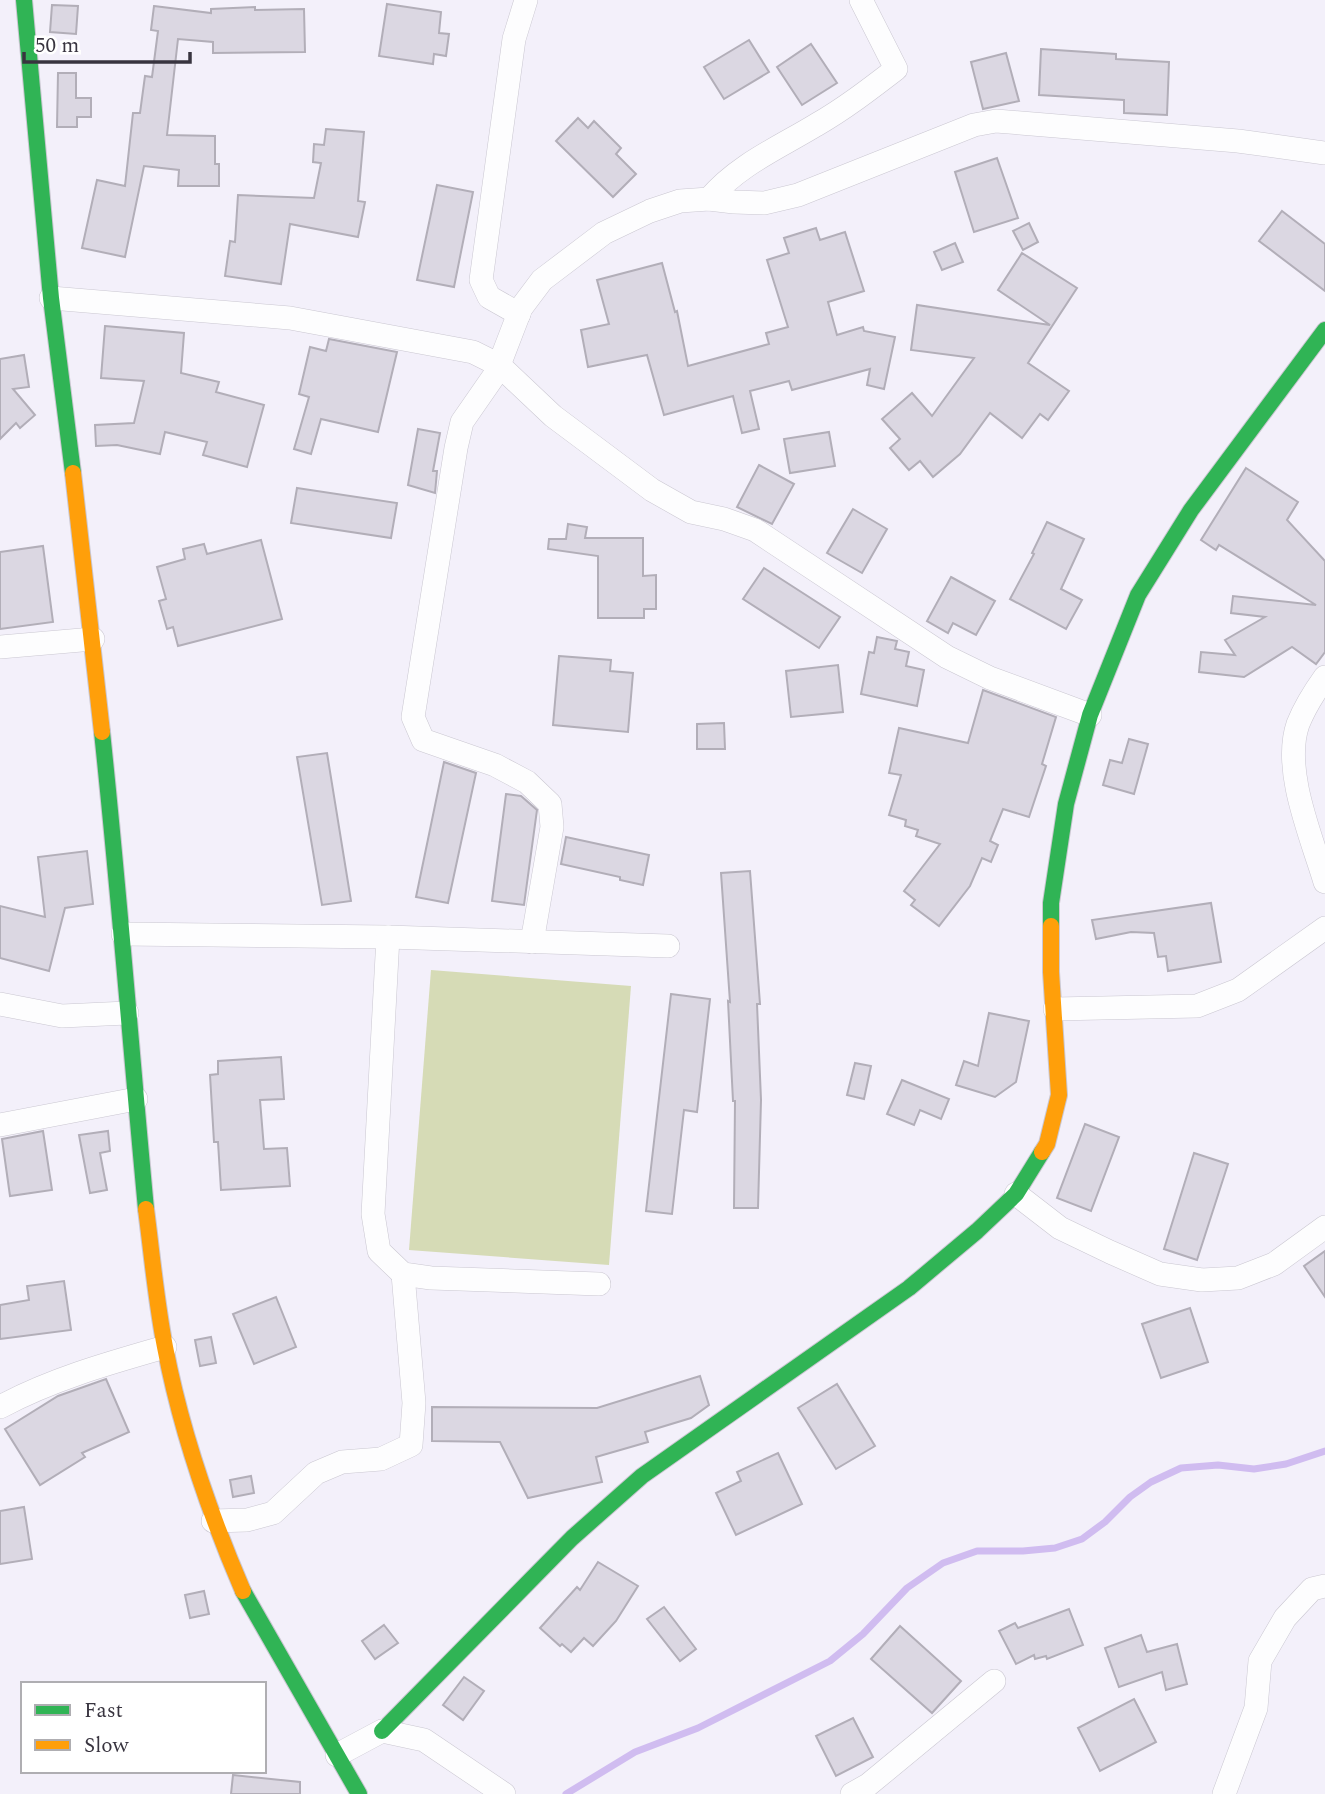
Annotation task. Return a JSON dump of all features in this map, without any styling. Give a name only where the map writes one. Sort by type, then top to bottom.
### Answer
[{"type":"street","points":[[24,0],[51,298],[93,639],[123,934],[127,1013],[146,1210],[165,1348],[189,1446],[213,1521],[248,1603],[359,1794]]},
{"type":"street","points":[[519,314],[489,298],[481,280],[514,39],[526,0]]},
{"type":"street","points":[[709,199],[720,185],[749,162],[817,125],[858,99],[896,69],[861,0]]},
{"type":"street","points":[[532,942],[552,827],[550,804],[527,782],[495,765],[423,740],[413,717],[456,448],[463,422],[499,365],[519,314],[542,280],[604,233],[650,211],[680,201],[709,199],[764,203],[798,195],[974,125],[996,121],[1238,141],[1325,152]]},
{"type":"street","points":[[51,298],[290,318],[473,352],[499,365],[553,416],[652,490],[691,512],[724,519],[755,530],[947,657],[990,678],[1090,715]]},
{"type":"street","points":[[337,1755],[382,1731],[572,1538],[642,1475],[909,1288],[1016,1194],[1047,1144],[1059,1095],[1051,972],[1051,903],[1066,804],[1090,715],[1138,595],[1191,510],[1325,330]]},
{"type":"street","points":[[0,647],[93,639]]},
{"type":"street","points":[[1325,677],[1298,725],[1293,752],[1297,788],[1325,882]]},
{"type":"street","points":[[1055,1009],[1197,1006],[1238,990],[1325,928]]},
{"type":"street","points":[[123,934],[388,937],[668,946]]},
{"type":"street","points":[[388,937],[373,1214],[379,1251],[403,1275],[599,1284]]},
{"type":"street","points":[[0,1004],[62,1016],[127,1013]]},
{"type":"street","points":[[0,1125],[136,1098]]},
{"type":"street","points":[[1016,1194],[1060,1228],[1110,1252],[1160,1274],[1202,1280],[1238,1278],[1274,1264],[1325,1227]]},
{"type":"street","points":[[213,1521],[247,1520],[273,1513],[316,1473],[342,1462],[381,1459],[411,1445],[414,1403],[403,1275]]},
{"type":"street","points":[[0,1407],[25,1393],[103,1364],[165,1348]]},
{"type":"street","points":[[1224,1794],[1256,1708],[1260,1661],[1285,1618],[1312,1589],[1325,1586]]},
{"type":"street","points":[[852,1794],[869,1785],[994,1681]]},
{"type":"street","points":[[382,1731],[424,1740],[504,1794]]},
{"type":"green space","points":[[431,970],[631,986],[609,1265],[409,1250]]},
{"type":"building","points":[[387,4],[441,12],[439,33],[449,34],[446,56],[434,54],[433,64],[379,56]]},
{"type":"building","points":[[52,5],[78,6],[76,34],[50,32]]},
{"type":"building","points":[[154,6],[211,13],[211,9],[255,7],[255,10],[304,9],[305,52],[213,53],[213,42],[178,39],[167,135],[215,136],[215,164],[219,164],[219,186],[178,186],[179,170],[144,166],[125,257],[82,248],[97,180],[125,186],[133,113],[140,113],[145,76],[152,77],[158,31],[151,30]]},
{"type":"building","points":[[749,40],[769,72],[724,99],[704,67]]},
{"type":"building","points":[[811,44],[837,83],[802,105],[777,67]]},
{"type":"building","points":[[1041,49],[1116,54],[1116,59],[1169,62],[1167,115],[1124,113],[1124,100],[1039,95]]},
{"type":"building","points":[[1006,53],[1019,101],[983,109],[971,62]]},
{"type":"building","points":[[58,73],[76,73],[76,98],[91,98],[91,117],[77,117],[77,127],[57,127]]},
{"type":"building","points":[[578,118],[588,128],[594,121],[621,148],[616,154],[636,174],[613,197],[556,141]]},
{"type":"building","points":[[326,129],[364,132],[358,201],[365,202],[358,237],[290,224],[281,284],[225,276],[230,241],[235,242],[238,195],[314,198],[321,163],[313,162],[314,144],[324,145]]},
{"type":"building","points":[[997,158],[1018,218],[974,232],[955,172]]},
{"type":"building","points":[[437,185],[473,192],[454,287],[417,280]]},
{"type":"building","points":[[1282,211],[1325,244],[1325,291],[1259,241]]},
{"type":"building","points":[[1029,223],[1038,242],[1023,250],[1013,231]]},
{"type":"building","points":[[816,228],[820,240],[845,232],[864,291],[828,302],[837,335],[863,327],[864,331],[895,337],[884,389],[867,385],[870,369],[792,390],[789,381],[750,391],[759,429],[742,433],[733,396],[664,415],[647,355],[588,367],[581,330],[609,324],[597,280],[662,263],[675,312],[677,311],[688,366],[769,344],[766,333],[788,327],[767,260],[789,253],[784,238]]},
{"type":"building","points":[[955,243],[963,262],[942,270],[934,252]]},
{"type":"building","points":[[1022,253],[1077,288],[1028,363],[1069,391],[1048,420],[1040,414],[1022,438],[990,413],[960,454],[933,477],[920,461],[909,470],[890,448],[900,439],[882,419],[912,393],[932,416],[974,358],[911,350],[917,305],[1050,325],[998,290]]},
{"type":"building","points":[[105,326],[184,333],[181,373],[219,382],[216,392],[264,405],[247,467],[203,455],[207,442],[165,432],[160,454],[117,445],[96,446],[95,425],[134,423],[144,381],[101,378]]},
{"type":"building","points":[[329,339],[397,352],[378,432],[321,419],[311,454],[294,449],[309,397],[299,394],[310,347],[326,351]]},
{"type":"building","points":[[24,355],[29,387],[13,389],[35,415],[20,428],[16,423],[0,439],[0,359]]},
{"type":"building","points":[[418,429],[440,433],[433,471],[437,471],[435,493],[408,485]]},
{"type":"building","points":[[829,432],[835,466],[790,473],[784,439]]},
{"type":"building","points":[[759,465],[794,484],[772,524],[737,507]]},
{"type":"building","points":[[1246,468],[1298,502],[1287,520],[1325,561],[1325,652],[1316,664],[1292,647],[1244,677],[1199,672],[1201,652],[1235,655],[1225,640],[1265,617],[1231,613],[1233,596],[1316,605],[1219,545],[1216,550],[1201,540]]},
{"type":"building","points":[[297,488],[397,503],[391,538],[291,523]]},
{"type":"building","points":[[853,509],[887,529],[862,573],[827,553]]},
{"type":"building","points":[[1047,522],[1084,539],[1061,589],[1082,600],[1066,629],[1010,599],[1034,554],[1032,553]]},
{"type":"building","points":[[568,524],[587,527],[585,538],[643,538],[643,576],[656,575],[656,609],[644,609],[644,618],[598,618],[598,556],[548,549],[549,539],[566,539]]},
{"type":"building","points":[[261,540],[282,619],[178,646],[173,627],[167,629],[159,601],[166,599],[157,567],[185,559],[183,549],[204,544],[207,554]]},
{"type":"building","points":[[43,546],[53,622],[0,629],[0,552]]},
{"type":"building","points":[[764,568],[840,617],[819,648],[743,599]]},
{"type":"building","points":[[951,577],[995,601],[976,635],[953,623],[948,633],[927,621]]},
{"type":"building","points":[[877,637],[897,641],[895,649],[909,652],[906,666],[924,670],[917,706],[861,694],[869,652],[874,653]]},
{"type":"building","points":[[559,656],[611,660],[610,671],[633,673],[628,732],[553,725]]},
{"type":"building","points":[[838,665],[843,712],[791,717],[786,671]]},
{"type":"building","points":[[983,690],[1056,717],[1042,764],[1046,766],[1029,817],[1003,809],[990,841],[998,845],[991,862],[982,858],[970,886],[939,926],[911,905],[915,900],[904,891],[940,844],[916,836],[918,830],[905,826],[906,820],[889,815],[901,775],[889,773],[899,728],[968,743]]},
{"type":"building","points":[[724,723],[725,749],[697,749],[697,724]]},
{"type":"building","points":[[1129,739],[1148,744],[1134,794],[1103,785],[1110,760],[1122,763]]},
{"type":"building","points":[[327,753],[351,901],[322,905],[297,757]]},
{"type":"building","points":[[444,762],[476,773],[448,903],[416,897]]},
{"type":"building","points":[[506,794],[521,796],[537,810],[524,905],[492,901]]},
{"type":"building","points":[[566,837],[649,855],[643,885],[561,864]]},
{"type":"building","points":[[87,851],[93,904],[65,908],[49,971],[0,958],[0,906],[45,917],[38,857]]},
{"type":"building","points":[[750,871],[760,1004],[757,1004],[761,1100],[758,1208],[734,1208],[735,1101],[721,873]]},
{"type":"building","points":[[1211,903],[1221,962],[1168,971],[1166,956],[1158,957],[1154,933],[1131,932],[1096,939],[1092,920]]},
{"type":"building","points":[[671,994],[710,999],[697,1112],[684,1110],[672,1214],[646,1211]]},
{"type":"building","points":[[989,1013],[1029,1021],[1016,1082],[995,1097],[956,1085],[964,1061],[978,1066]]},
{"type":"building","points":[[281,1057],[284,1099],[260,1100],[264,1149],[287,1148],[290,1186],[221,1190],[218,1142],[214,1142],[210,1075],[218,1074],[218,1061]]},
{"type":"building","points":[[855,1063],[871,1066],[864,1099],[847,1095]]},
{"type":"building","points":[[902,1080],[949,1099],[941,1119],[920,1110],[914,1125],[887,1114]]},
{"type":"building","points":[[1085,1124],[1119,1137],[1091,1211],[1057,1198]]},
{"type":"building","points":[[43,1131],[52,1190],[10,1196],[2,1139]]},
{"type":"building","points":[[108,1131],[110,1151],[100,1153],[107,1190],[90,1193],[79,1135]]},
{"type":"building","points":[[1194,1153],[1228,1164],[1197,1260],[1164,1249]]},
{"type":"building","points":[[1325,1251],[1325,1297],[1304,1266]]},
{"type":"building","points":[[64,1281],[71,1330],[0,1339],[0,1305],[29,1300],[27,1286]]},
{"type":"building","points":[[276,1297],[296,1347],[254,1364],[233,1314]]},
{"type":"building","points":[[1190,1308],[1208,1362],[1161,1378],[1142,1324]]},
{"type":"building","points":[[211,1337],[216,1363],[200,1366],[195,1340]]},
{"type":"building","points":[[700,1376],[709,1405],[691,1418],[645,1432],[648,1442],[596,1457],[602,1482],[528,1498],[500,1442],[432,1441],[432,1407],[597,1408]]},
{"type":"building","points":[[106,1379],[129,1432],[82,1453],[85,1457],[40,1485],[5,1429],[58,1396]]},
{"type":"building","points":[[837,1384],[875,1446],[836,1469],[798,1408]]},
{"type":"building","points":[[778,1453],[802,1504],[736,1535],[716,1493],[741,1481],[737,1472]]},
{"type":"building","points":[[251,1476],[254,1493],[233,1497],[230,1480]]},
{"type":"building","points":[[24,1507],[32,1559],[0,1564],[0,1511]]},
{"type":"building","points":[[598,1562],[638,1586],[616,1621],[593,1646],[584,1638],[571,1652],[540,1628],[577,1587],[580,1590]]},
{"type":"building","points":[[204,1591],[209,1614],[190,1618],[185,1595]]},
{"type":"building","points":[[664,1607],[696,1649],[680,1661],[647,1619]]},
{"type":"building","points":[[1069,1609],[1083,1645],[1047,1659],[1046,1656],[1035,1659],[1034,1655],[1016,1664],[999,1631],[1015,1623],[1018,1628]]},
{"type":"building","points":[[384,1625],[398,1643],[375,1659],[362,1641]]},
{"type":"building","points":[[900,1626],[961,1681],[932,1713],[871,1659]]},
{"type":"building","points":[[1141,1635],[1147,1652],[1177,1644],[1187,1684],[1166,1690],[1162,1672],[1119,1687],[1105,1648]]},
{"type":"building","points":[[464,1677],[484,1691],[463,1720],[443,1705]]},
{"type":"building","points":[[1134,1699],[1156,1742],[1100,1771],[1078,1728]]},
{"type":"building","points":[[853,1718],[873,1757],[836,1776],[816,1736]]},
{"type":"building","points":[[233,1775],[300,1782],[300,1794],[231,1794]]},
{"type":"waterway","points":[[566,1794],[635,1752],[698,1728],[830,1661],[863,1634],[907,1588],[943,1563],[977,1551],[1055,1548],[1082,1539],[1105,1522],[1130,1497],[1151,1482],[1181,1468],[1218,1465],[1254,1469],[1286,1464],[1325,1451]]},
{"type":"traffic: fast","points":[[24,0],[51,298],[73,473]]},
{"type":"traffic: fast","points":[[1051,926],[1051,903],[1066,804],[1090,715],[1138,595],[1191,510],[1325,330]]},
{"type":"traffic: fast","points":[[102,732],[146,1209]]},
{"type":"traffic: fast","points":[[382,1731],[572,1538],[642,1476],[909,1288],[1016,1194],[1042,1152]]},
{"type":"traffic: fast","points":[[243,1591],[359,1794]]},
{"type":"traffic: slow","points":[[73,473],[102,732]]},
{"type":"traffic: slow","points":[[1042,1152],[1047,1144],[1059,1095],[1051,972],[1051,926]]},
{"type":"traffic: slow","points":[[146,1209],[162,1330],[179,1409],[208,1501],[243,1591]]}]
